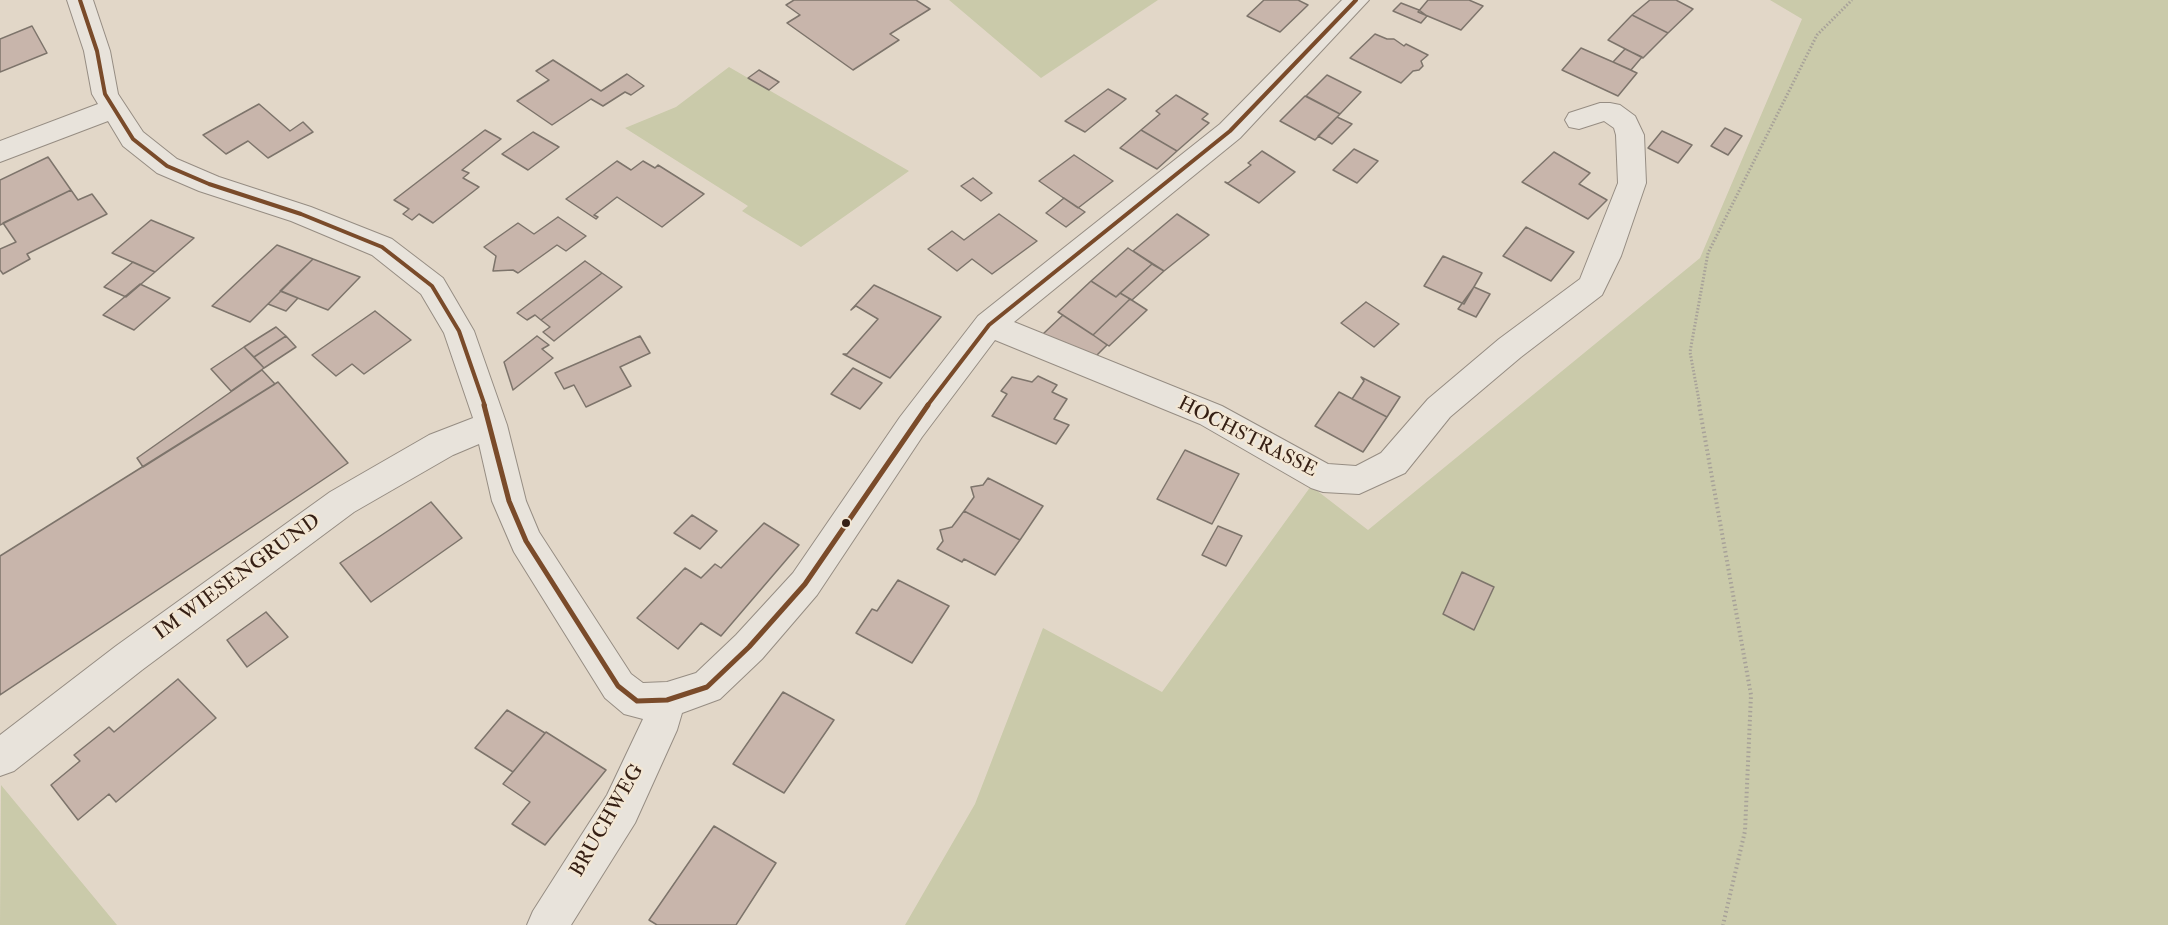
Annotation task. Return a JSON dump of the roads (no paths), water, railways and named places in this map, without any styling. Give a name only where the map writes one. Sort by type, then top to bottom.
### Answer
[{"type":"street","points":[[80,0],[98,51],[109,102],[133,139],[167,166],[209,184],[349,232],[382,247],[432,286],[459,331],[491,425],[509,501],[526,541],[618,686],[636,701],[667,700],[707,687],[749,647],[805,585],[911,427],[989,325],[1230,131],[1356,0]]},
{"type":"street","points":[[0,152],[109,102]]},
{"type":"street","name":"HOCHSTRASSE","points":[[989,325],[1211,415],[1323,478],[1359,480],[1393,463],[1439,408],[1510,348],[1591,287],[1606,256],[1632,183],[1630,135],[1626,123],[1610,112],[1600,112],[1579,120]]},
{"type":"street","name":"IM WIESENGRUND","points":[[1,758],[129,658],[342,502],[441,445],[491,425]]},
{"type":"street","name":"BRUCHWEG","points":[[546,925],[621,809],[658,730],[667,700]]}]
